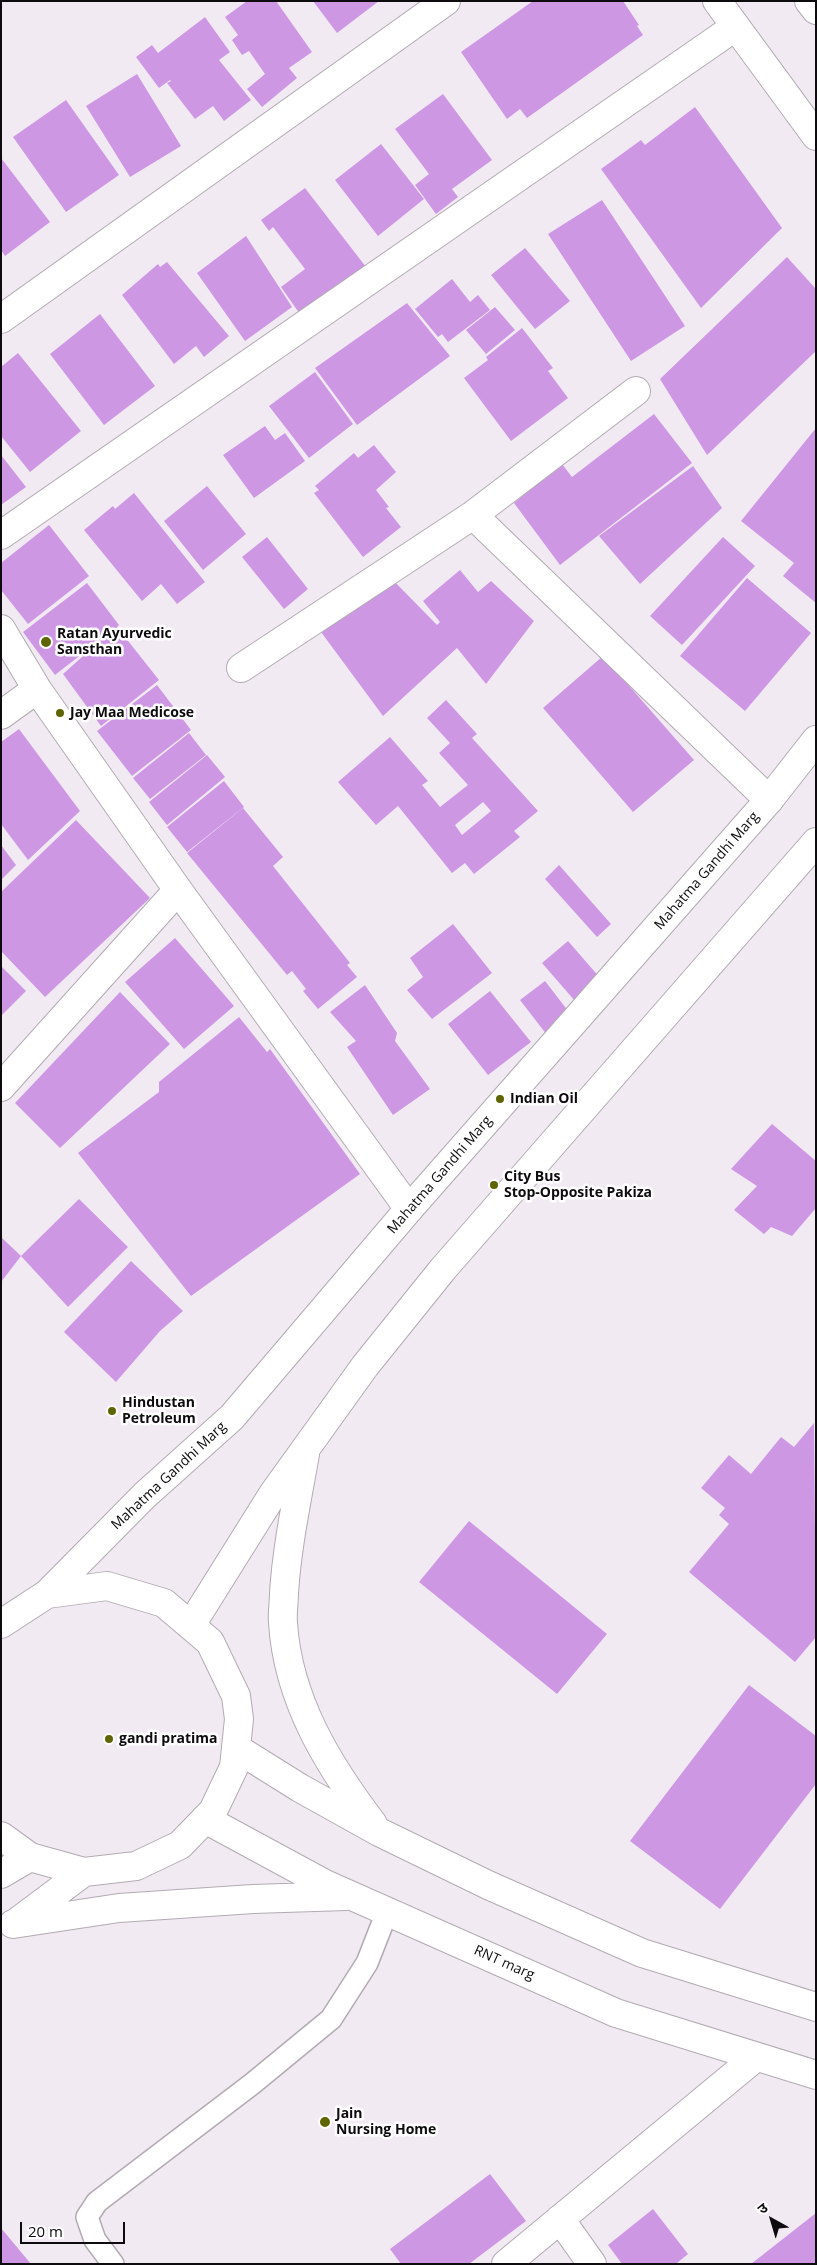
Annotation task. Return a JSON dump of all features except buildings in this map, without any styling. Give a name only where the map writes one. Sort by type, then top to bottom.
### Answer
[{"type":"main road","points":[[1,319],[446,1]]},
{"type":"main road","points":[[717,1],[816,136]]},
{"type":"main road","points":[[809,1],[816,10]]},
{"type":"main road","points":[[1,535],[735,27]]},
{"type":"main road","points":[[241,668],[473,515],[636,391]]},
{"type":"main road","points":[[473,515],[769,800]]},
{"type":"main road","points":[[1,629],[37,689],[178,890],[409,1209]]},
{"type":"main road","points":[[1,715],[37,689]]},
{"type":"main road","name":"Mahatma Gandhi Marg","points":[[47,1594],[145,1495],[232,1417],[409,1209],[769,800],[816,740]]},
{"type":"main road","points":[[191,1625],[273,1494],[365,1366],[444,1269],[816,842]]},
{"type":"main road","points":[[1,1087],[178,890]]},
{"type":"main road","points":[[306,1448],[286,1559],[283,1622],[288,1661],[298,1697],[318,1742],[342,1783],[379,1832]]},
{"type":"main road","points":[[1,1624],[47,1594],[107,1586],[164,1603],[210,1642],[236,1696],[239,1719],[234,1767],[213,1811],[180,1845],[136,1866],[84,1872],[30,1857],[1,1836]]},
{"type":"main road","points":[[236,1748],[300,1788],[379,1832],[488,1885],[642,1953],[816,2007]]},
{"type":"main road","name":"RNT marg","points":[[205,1819],[325,1884],[616,2012],[816,2075]]},
{"type":"main road","points":[[1,1874],[30,1857]]},
{"type":"main road","points":[[7,1928],[84,1872]]},
{"type":"main road","points":[[7,1928],[119,1908],[252,1899],[350,1895]]},
{"type":"main road","points":[[506,2264],[756,2057]]},
{"type":"main road","points":[[560,2218],[592,2264]]},
{"type":"lane","points":[[113,2264],[95,2240],[87,2217],[97,2202],[252,2084],[331,2020],[367,1963],[388,1912]]},
{"type":"place","name":"Ratan Ayurvedic Sansthan","points":[[46,642]]},
{"type":"place","name":"Jay Maa Medicose","points":[[60,713]]},
{"type":"place","name":"Indian Oil","points":[[500,1099]]},
{"type":"place","name":"City Bus Stop-Opposite Pakiza","points":[[494,1185]]},
{"type":"place","name":"Hindustan Petroleum","points":[[112,1411]]},
{"type":"place","name":"gandi pratima","points":[[109,1739]]},
{"type":"place","name":"Jain Nursing Home","points":[[325,2122]]}]
